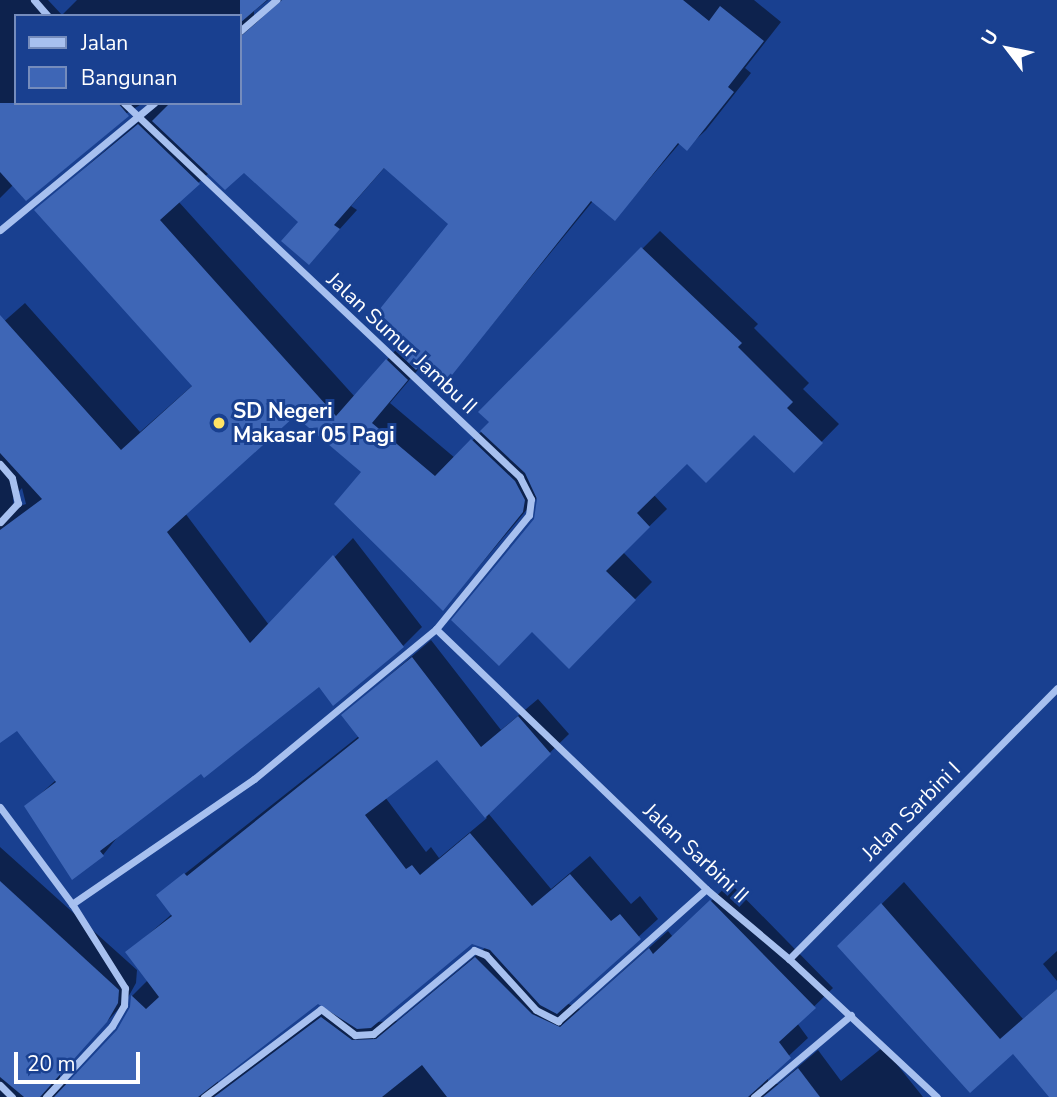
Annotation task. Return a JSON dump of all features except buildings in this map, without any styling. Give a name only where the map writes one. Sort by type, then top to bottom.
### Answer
[{"type":"street","points":[[34,0],[46,14]]},
{"type":"street","points":[[242,29],[276,0]]},
{"type":"street","name":"Jalan Sumur Jambu II","points":[[72,904],[254,779],[436,629],[530,515],[527,487],[126,105]]},
{"type":"street","points":[[0,230],[152,105]]},
{"type":"street","points":[[0,464],[12,478],[18,503],[0,522]]},
{"type":"street","name":"Jalan Sarbini II","points":[[436,629],[706,889],[789,959],[937,1097]]},
{"type":"street","name":"Jalan Sarbini I","points":[[789,959],[1057,688]]},
{"type":"street","points":[[0,807],[72,904],[125,988],[124,1005],[112,1026],[46,1097]]},
{"type":"street","points":[[204,1097],[321,1009],[355,1035],[373,1034],[474,950],[486,955],[536,1010],[558,1021],[706,889]]},
{"type":"street","points":[[754,1097],[851,1015]]},
{"type":"street","points":[[0,1085],[12,1097]]},
{"type":"place","name":"SD Negeri Makasar 05 Pagi","points":[[219,423]]}]
